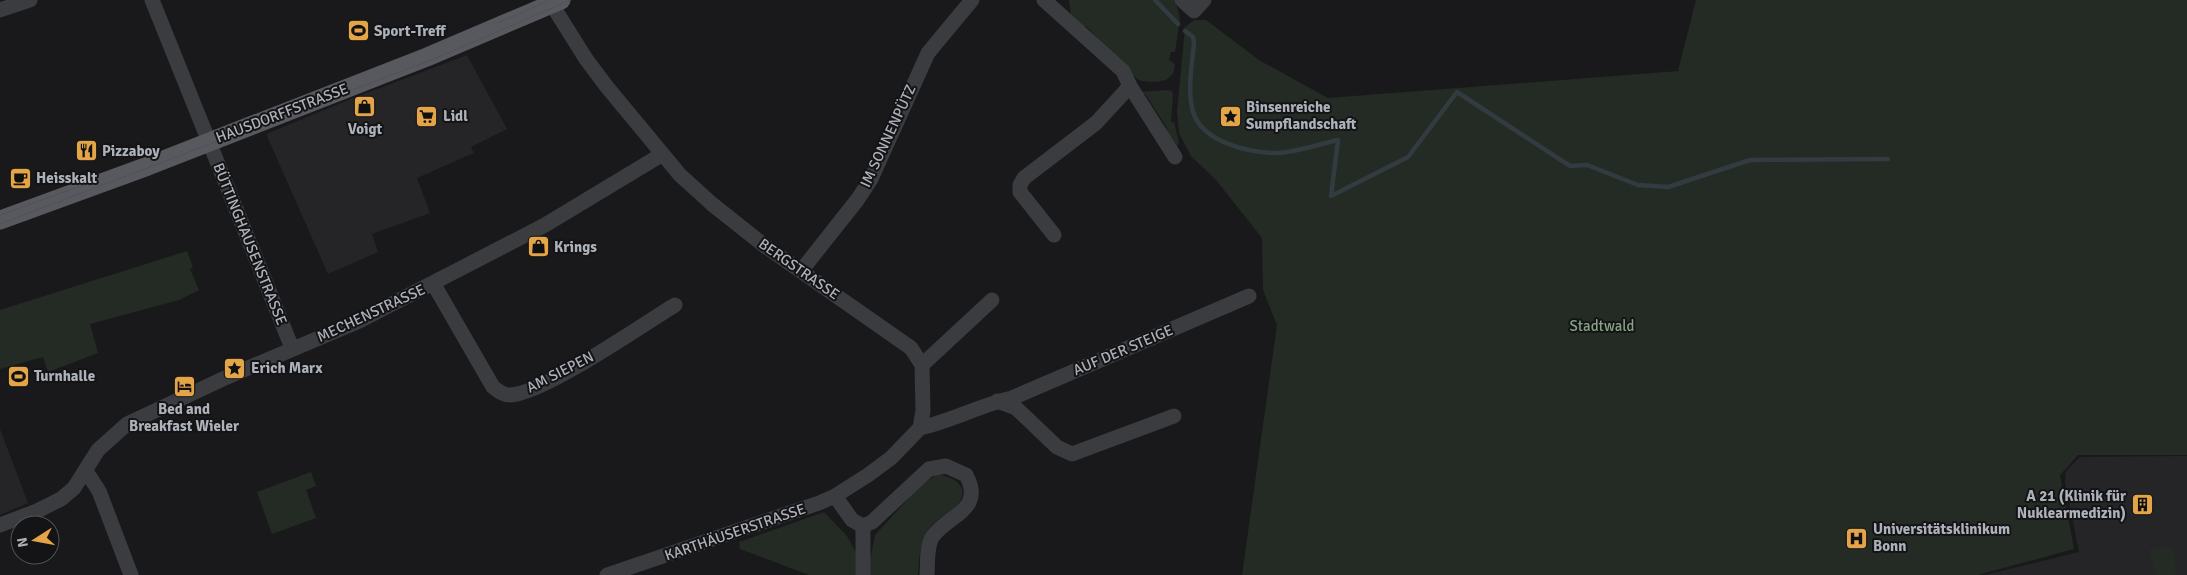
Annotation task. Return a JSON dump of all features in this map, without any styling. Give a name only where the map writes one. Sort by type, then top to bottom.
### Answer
[{"type":"main road","name":"HAUSDORFFSTRASSE","points":[[0,220],[427,58],[554,1]]},
{"type":"street","points":[[0,10],[30,0]]},
{"type":"street","name":"BÜTTINGHAUSENSTRASSE","points":[[152,0],[292,348]]},
{"type":"street","name":"IM SONNENPÜTZ","points":[[801,271],[858,199],[871,179],[924,60],[972,0]]},
{"type":"street","points":[[1044,0],[1123,71],[1129,85],[1175,157]]},
{"type":"street","points":[[1182,0],[1199,5]]},
{"type":"street","name":"BERGSTRASSE","points":[[554,1],[586,59],[661,155],[712,204],[801,271],[911,348],[922,365]]},
{"type":"street","points":[[1054,235],[1020,192],[1020,185],[1024,178],[1096,123],[1129,85]]},
{"type":"street","name":"MECHENSTRASSE","points":[[0,525],[37,511],[61,499],[74,488],[98,450],[127,424],[292,348],[359,321],[545,225],[661,155]]},
{"type":"street","name":"AM SIEPEN","points":[[433,283],[493,387],[501,393],[508,395],[546,383],[675,305]]},
{"type":"street","name":"AUF DER STEIGE","points":[[920,428],[941,424],[997,401],[1012,398],[1249,296]]},
{"type":"street","points":[[863,526],[852,520],[835,496],[891,458],[920,428],[923,411],[922,365],[992,300]]},
{"type":"street","points":[[997,401],[1016,408],[1057,448],[1072,454],[1174,416]]},
{"type":"street","points":[[863,526],[872,522],[929,469],[946,466],[966,476],[972,490],[972,498],[968,506],[933,536],[930,543],[927,575]]},
{"type":"street","points":[[86,471],[99,491],[131,575]]},
{"type":"street","name":"KARTHÄUSERSTRASSE","points":[[606,575],[722,538],[835,496]]},
{"type":"street","points":[[863,526],[863,575]]},
{"type":"shaded area","points":[[467,55],[507,129],[471,147],[474,153],[417,178],[430,213],[372,234],[378,252],[328,274],[266,134]]},
{"type":"shaded area","points":[[0,429],[28,503],[0,515]]},
{"type":"shaded area","name":"Universitätsklinikum Bonn","points":[[2187,456],[2187,575],[1984,575],[2079,552],[2065,482],[2066,471],[2080,457]]},
{"type":"green space","points":[[1069,0],[1175,0],[1180,18],[1175,52],[1171,52],[1169,60],[1175,64],[1173,74],[1166,80],[1156,82],[1137,79],[1086,26],[1081,27],[1071,15]]},
{"type":"green space","name":"Stadtwald","points":[[1696,0],[2187,0],[2187,455],[2078,455],[2060,475],[2074,549],[1978,575],[1242,575],[1277,325],[1263,290],[1262,238],[1216,180],[1191,156],[1179,133],[1177,111],[1185,27],[1194,20],[1206,20],[1259,60],[1328,98],[1678,71]]},
{"type":"green space","points":[[1172,91],[1173,95],[1171,122],[1174,122],[1179,143],[1177,146],[1165,131],[1167,128],[1146,95],[1140,92]]},
{"type":"green space","points":[[187,251],[193,267],[190,269],[199,290],[179,300],[90,324],[98,353],[48,372],[43,357],[0,369],[0,310]]},
{"type":"green space","points":[[311,472],[316,486],[306,490],[316,518],[272,534],[257,492]]},
{"type":"green space","points":[[937,474],[957,482],[962,490],[962,495],[957,505],[934,523],[926,533],[921,548],[918,575],[867,575],[875,535],[918,488]]},
{"type":"green space","points":[[824,512],[847,536],[859,558],[857,575],[809,575],[740,549],[739,542]]},
{"type":"green space","points":[[2170,546],[2174,551],[2176,575],[2156,575],[2149,550]]},
{"type":"waterway","points":[[1155,0],[1178,24]]},
{"type":"waterway","points":[[1185,31],[1193,37],[1194,43],[1190,95],[1193,112],[1198,123],[1217,139],[1241,148],[1267,153],[1293,151],[1338,140],[1331,196],[1408,157],[1457,92],[1570,166],[1587,165],[1638,185],[1668,187],[1750,160],[1888,159]]},
{"type":"tram line","points":[[498,23],[550,0]]},
{"type":"tram line","points":[[0,224],[439,57],[571,0]]},
{"type":"tram line","points":[[0,215],[95,181]]},
{"type":"place","name":"Sport-Treff","points":[[358,31]]},
{"type":"place","name":"Voigt","points":[[365,106]]},
{"type":"place","name":"Lidl","points":[[427,116]]},
{"type":"place","name":"Binsenreiche Sumpflandschaft","points":[[1230,116]]},
{"type":"place","name":"Pizzaboy","points":[[86,151]]},
{"type":"place","name":"Heisskalt","points":[[20,178]]},
{"type":"place","name":"Krings","points":[[538,247]]},
{"type":"place","name":"Erich Marx","points":[[235,368]]},
{"type":"place","name":"Turnhalle","points":[[18,376]]},
{"type":"place","name":"Bed and Breakfast Wieler","points":[[184,386]]},
{"type":"place","name":"A 21 (Klinik für Nuklearmedizin)","points":[[2142,505]]},
{"type":"place","name":"Universitätsklinikum Bonn","points":[[1857,538]]}]
